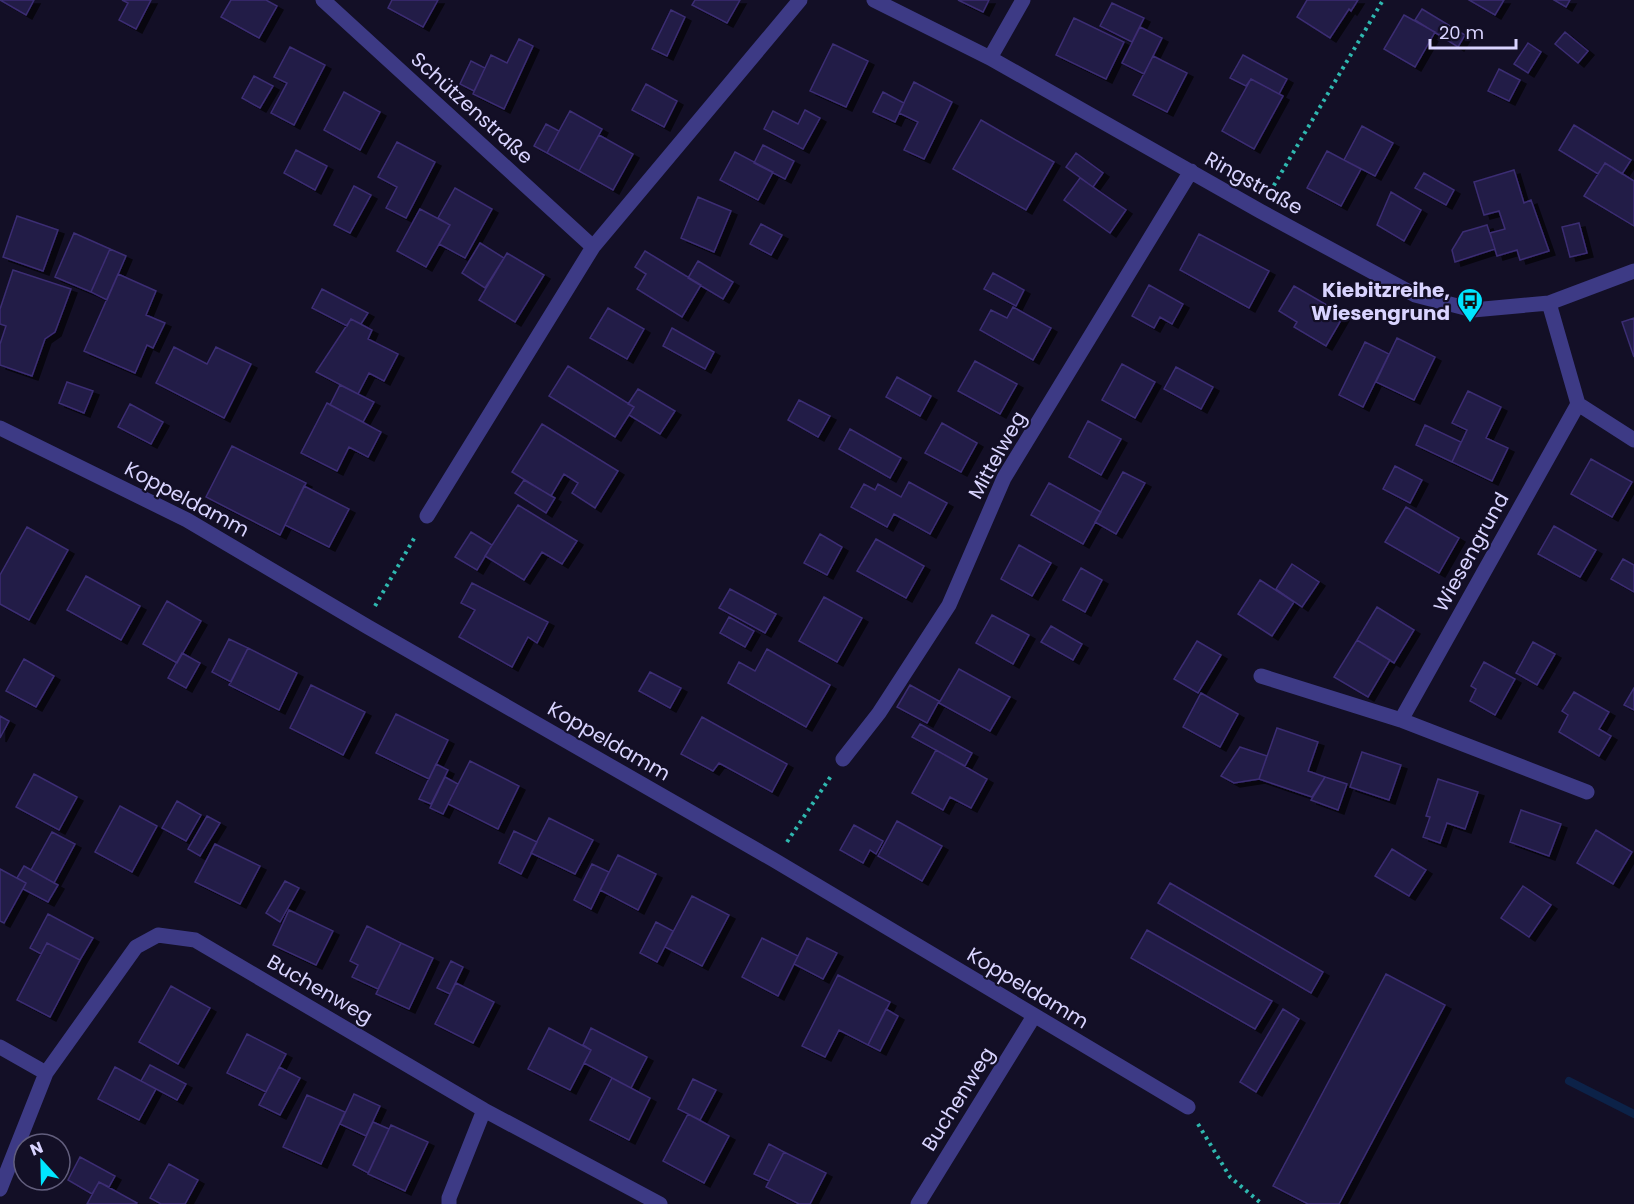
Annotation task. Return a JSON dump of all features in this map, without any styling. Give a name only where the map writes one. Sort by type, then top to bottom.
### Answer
[{"type":"street","name":"Schützenstraße","points":[[323,0],[593,247]]},
{"type":"street","points":[[427,516],[593,247],[800,0]]},
{"type":"street","name":"Ringstraße","points":[[874,0],[990,58],[1260,211],[1415,295],[1473,310],[1549,303],[1634,271]]},
{"type":"street","points":[[990,58],[1023,0]]},
{"type":"street","name":"Mittelweg","points":[[843,759],[879,713],[949,605],[1004,478],[1191,171]]},
{"type":"street","points":[[1549,303],[1578,404],[1634,440]]},
{"type":"street","name":"Wiesengrund","points":[[1401,720],[1578,404]]},
{"type":"street","name":"Koppeldamm","points":[[0,428],[186,520],[774,860],[1188,1107]]},
{"type":"street","points":[[1261,676],[1401,720],[1587,792]]},
{"type":"street","name":"Buchenweg","points":[[0,1189],[46,1073],[136,947],[158,935],[195,940],[484,1110],[660,1204]]},
{"type":"street","name":"Buchenweg","points":[[918,1204],[1034,1016]]},
{"type":"street","points":[[0,1047],[46,1073]]},
{"type":"street","points":[[448,1204],[484,1110]]},
{"type":"path","points":[[1260,211],[1383,0]]},
{"type":"path","points":[[364,625],[427,516]]},
{"type":"path","points":[[796,828],[843,759]]},
{"type":"path","points":[[1188,1107],[1230,1177],[1262,1204]]},
{"type":"building","points":[[0,0],[34,0],[26,15]]},
{"type":"building","points":[[122,0],[151,0],[136,29],[119,20],[128,3]]},
{"type":"building","points":[[231,0],[266,0],[277,6],[259,38],[221,17]]},
{"type":"building","points":[[392,0],[438,0],[423,27],[388,8]]},
{"type":"building","points":[[695,0],[740,0],[727,23],[692,5]]},
{"type":"building","points":[[958,0],[989,0],[983,12]]},
{"type":"building","points":[[1307,0],[1358,0],[1351,11],[1349,9],[1330,38],[1297,17]]},
{"type":"building","points":[[1469,0],[1504,0],[1495,15]]},
{"type":"building","points":[[1554,0],[1570,0],[1566,7]]},
{"type":"building","points":[[1112,3],[1144,18],[1132,42],[1100,26]]},
{"type":"building","points":[[1422,9],[1465,35],[1458,47],[1415,20]]},
{"type":"building","points":[[671,10],[685,17],[667,56],[652,49]]},
{"type":"building","points":[[1404,15],[1435,32],[1415,67],[1384,49]]},
{"type":"building","points":[[1074,18],[1124,42],[1106,79],[1056,55]]},
{"type":"building","points":[[1140,27],[1162,38],[1144,74],[1122,63]]},
{"type":"building","points":[[1565,32],[1588,51],[1578,63],[1555,44]]},
{"type":"building","points":[[519,39],[533,46],[504,109],[473,94],[491,55],[507,63]]},
{"type":"building","points":[[1528,43],[1541,52],[1528,73],[1514,64]]},
{"type":"building","points":[[833,44],[868,61],[846,107],[810,91]]},
{"type":"building","points":[[290,47],[325,65],[294,125],[271,113],[287,83],[274,77]]},
{"type":"building","points":[[1243,55],[1287,79],[1279,94],[1251,79],[1246,86],[1230,78]]},
{"type":"building","points":[[1153,56],[1187,73],[1167,112],[1133,95]]},
{"type":"building","points":[[471,61],[485,68],[474,91],[460,84]]},
{"type":"building","points":[[1499,69],[1520,80],[1509,101],[1488,91]]},
{"type":"building","points":[[254,76],[273,86],[260,108],[242,98]]},
{"type":"building","points":[[1251,79],[1283,96],[1254,149],[1222,131]]},
{"type":"building","points":[[914,82],[952,102],[924,159],[904,150],[918,122],[899,113]]},
{"type":"building","points":[[646,84],[677,101],[664,127],[632,110]]},
{"type":"building","points":[[344,92],[380,112],[360,150],[324,130]]},
{"type":"building","points":[[883,92],[904,103],[895,122],[873,112]]},
{"type":"building","points":[[805,110],[820,118],[803,149],[764,129],[773,111],[798,124]]},
{"type":"building","points":[[570,111],[602,129],[579,171],[547,153]]},
{"type":"building","points":[[981,120],[1054,162],[1026,210],[953,169]]},
{"type":"building","points":[[546,124],[559,131],[547,153],[534,146]]},
{"type":"building","points":[[1574,125],[1631,160],[1622,174],[1605,163],[1598,174],[1559,150]]},
{"type":"building","points":[[1362,126],[1393,143],[1375,176],[1344,160]]},
{"type":"building","points":[[599,135],[633,154],[613,190],[579,171]]},
{"type":"building","points":[[397,142],[435,162],[406,218],[386,208],[397,187],[378,177]]},
{"type":"building","points":[[763,145],[794,161],[785,179],[754,163]]},
{"type":"building","points":[[296,150],[327,166],[315,190],[284,173]]},
{"type":"building","points":[[1327,151],[1361,169],[1341,206],[1307,188]]},
{"type":"building","points":[[735,152],[773,172],[758,200],[720,180]]},
{"type":"building","points":[[1076,153],[1103,173],[1093,187],[1066,167]]},
{"type":"building","points":[[1605,163],[1634,181],[1634,226],[1584,196]]},
{"type":"building","points":[[1514,170],[1524,203],[1531,200],[1549,251],[1520,260],[1517,250],[1497,256],[1490,233],[1505,229],[1499,211],[1484,215],[1474,182]]},
{"type":"building","points":[[1424,173],[1454,190],[1446,205],[1415,188]]},
{"type":"building","points":[[1080,178],[1126,210],[1110,233],[1064,200]]},
{"type":"building","points":[[354,186],[371,195],[350,233],[334,225]]},
{"type":"building","points":[[455,188],[492,209],[465,258],[439,244],[450,225],[438,218]]},
{"type":"building","points":[[1391,192],[1421,210],[1404,241],[1377,225]]},
{"type":"building","points":[[698,197],[731,211],[714,252],[681,238]]},
{"type":"building","points":[[420,209],[450,225],[426,267],[397,251]]},
{"type":"building","points":[[17,216],[58,230],[43,271],[3,257]]},
{"type":"building","points":[[1579,223],[1587,253],[1570,257],[1562,227]]},
{"type":"building","points":[[761,224],[782,235],[771,255],[750,244]]},
{"type":"building","points":[[1487,225],[1495,249],[1455,262],[1452,250],[1463,232]]},
{"type":"building","points":[[74,233],[110,249],[91,292],[55,277]]},
{"type":"building","points":[[1199,234],[1269,271],[1249,308],[1180,270]]},
{"type":"building","points":[[480,243],[504,258],[485,288],[462,273]]},
{"type":"building","points":[[110,249],[126,256],[107,300],[91,292]]},
{"type":"building","points":[[645,251],[701,285],[682,317],[637,289],[646,274],[635,267]]},
{"type":"building","points":[[507,253],[544,275],[515,322],[479,300]]},
{"type":"building","points":[[698,261],[733,282],[723,299],[688,278]]},
{"type":"building","points":[[13,270],[71,289],[55,332],[45,339],[32,376],[0,365],[0,344],[6,326],[0,324],[0,309]]},
{"type":"building","points":[[993,273],[1024,290],[1016,306],[984,289]]},
{"type":"building","points":[[118,274],[156,291],[146,315],[165,323],[153,348],[147,345],[135,373],[84,351]]},
{"type":"building","points":[[1149,285],[1183,304],[1172,324],[1160,317],[1154,328],[1132,316]]},
{"type":"building","points":[[1294,286],[1344,315],[1326,346],[1294,327],[1297,322],[1279,311]]},
{"type":"building","points":[[322,289],[368,313],[361,324],[351,319],[347,326],[312,308]]},
{"type":"building","points":[[1013,307],[1051,328],[1033,360],[980,330],[991,310],[1007,318]]},
{"type":"building","points":[[608,308],[644,329],[627,359],[590,338]]},
{"type":"building","points":[[1634,318],[1634,357],[1622,322]]},
{"type":"building","points":[[351,319],[372,330],[368,339],[398,354],[384,381],[369,373],[358,394],[316,372]]},
{"type":"building","points":[[672,328],[714,352],[705,369],[663,346]]},
{"type":"building","points":[[1397,338],[1435,357],[1414,400],[1376,382]]},
{"type":"building","points":[[1365,342],[1389,354],[1363,407],[1339,395]]},
{"type":"building","points":[[174,347],[207,364],[216,347],[251,364],[224,418],[156,383]]},
{"type":"building","points":[[975,361],[1017,384],[1000,414],[958,391]]},
{"type":"building","points":[[1122,364],[1155,382],[1135,418],[1102,400]]},
{"type":"building","points":[[568,366],[634,407],[615,437],[549,396]]},
{"type":"building","points":[[1176,367],[1213,387],[1201,409],[1164,389]]},
{"type":"building","points":[[897,377],[931,396],[920,416],[886,397]]},
{"type":"building","points":[[67,382],[93,391],[84,413],[59,403]]},
{"type":"building","points":[[340,385],[374,402],[363,422],[330,405]]},
{"type":"building","points":[[638,389],[675,411],[660,434],[629,415],[634,407],[628,404]]},
{"type":"building","points":[[1468,391],[1501,407],[1486,438],[1508,448],[1492,481],[1452,462],[1467,430],[1452,423]]},
{"type":"building","points":[[799,400],[830,416],[818,437],[788,420]]},
{"type":"building","points":[[327,403],[381,432],[368,457],[349,447],[337,471],[301,453]]},
{"type":"building","points":[[130,404],[163,422],[151,444],[118,427]]},
{"type":"building","points":[[1088,421],[1121,439],[1101,475],[1069,457]]},
{"type":"building","points":[[942,423],[977,443],[961,472],[925,453]]},
{"type":"building","points":[[542,424],[618,471],[595,508],[572,493],[578,483],[564,474],[551,496],[512,472]]},
{"type":"building","points":[[1425,425],[1461,442],[1452,462],[1416,445]]},
{"type":"building","points":[[850,429],[901,458],[890,478],[839,449]]},
{"type":"building","points":[[232,446],[306,483],[280,535],[206,497]]},
{"type":"building","points":[[1591,459],[1632,482],[1612,517],[1571,494]]},
{"type":"building","points":[[1395,466],[1422,480],[1410,503],[1383,489]]},
{"type":"building","points":[[1123,472],[1145,483],[1116,534],[1095,522]]},
{"type":"building","points":[[524,480],[555,498],[546,513],[515,493]]},
{"type":"building","points":[[909,482],[947,503],[930,534],[894,514],[887,527],[851,507],[864,484],[875,490],[878,484],[901,497]]},
{"type":"building","points":[[1049,483],[1101,512],[1083,544],[1031,515]]},
{"type":"building","points":[[304,486],[349,509],[329,547],[285,525]]},
{"type":"building","points":[[518,505],[577,541],[562,564],[542,552],[524,580],[485,556]]},
{"type":"building","points":[[1406,507],[1459,538],[1439,573],[1385,542]]},
{"type":"building","points":[[1554,526],[1596,550],[1580,577],[1538,554]]},
{"type":"building","points":[[27,527],[68,550],[29,620],[0,604],[0,575]]},
{"type":"building","points":[[471,532],[492,545],[477,570],[455,557]]},
{"type":"building","points":[[820,534],[842,547],[827,575],[804,563]]},
{"type":"building","points":[[876,539],[924,566],[906,598],[857,571]]},
{"type":"building","points":[[1019,545],[1051,563],[1032,596],[1001,579]]},
{"type":"building","points":[[1623,559],[1634,565],[1634,592],[1611,579]]},
{"type":"building","points":[[1292,564],[1319,582],[1302,607],[1276,589]]},
{"type":"building","points":[[1081,568],[1102,580],[1085,612],[1063,600]]},
{"type":"building","points":[[86,576],[140,606],[121,640],[67,610]]},
{"type":"building","points":[[1260,580],[1294,602],[1272,636],[1238,614]]},
{"type":"building","points":[[472,583],[548,622],[537,643],[528,637],[512,667],[459,637],[475,610],[461,603]]},
{"type":"building","points":[[730,589],[776,614],[765,633],[719,608]]},
{"type":"building","points":[[824,597],[862,618],[837,662],[799,641]]},
{"type":"building","points":[[167,601],[201,621],[177,663],[143,644]]},
{"type":"building","points":[[1377,607],[1414,630],[1394,663],[1357,640]]},
{"type":"building","points":[[992,615],[1029,635],[1013,664],[976,643]]},
{"type":"building","points":[[729,617],[754,631],[745,647],[720,633]]},
{"type":"building","points":[[1051,626],[1082,644],[1073,660],[1041,642]]},
{"type":"building","points":[[229,639],[248,648],[231,682],[212,672]]},
{"type":"building","points":[[1357,640],[1390,660],[1368,697],[1334,677]]},
{"type":"building","points":[[1197,641],[1221,655],[1198,693],[1174,679]]},
{"type":"building","points":[[1533,642],[1555,654],[1537,685],[1516,673]]},
{"type":"building","points":[[248,648],[297,673],[279,710],[229,685]]},
{"type":"building","points":[[767,649],[830,685],[806,727],[728,683],[739,662],[755,671]]},
{"type":"building","points":[[182,653],[200,663],[186,688],[168,678]]},
{"type":"building","points":[[24,659],[54,676],[36,707],[6,691]]},
{"type":"building","points":[[1484,662],[1515,679],[1495,715],[1470,701],[1476,689],[1471,686]]},
{"type":"building","points":[[959,669],[1010,697],[990,731],[939,703]]},
{"type":"building","points":[[650,672],[681,688],[670,708],[639,691]]},
{"type":"building","points":[[311,685],[365,712],[343,755],[290,728]]},
{"type":"building","points":[[910,685],[939,701],[927,723],[897,707]]},
{"type":"building","points":[[1634,688],[1634,710],[1624,705]]},
{"type":"building","points":[[1574,692],[1609,712],[1599,729],[1611,736],[1599,756],[1559,732],[1568,715],[1562,711]]},
{"type":"building","points":[[1201,693],[1238,714],[1220,747],[1183,727]]},
{"type":"building","points":[[396,714],[448,740],[429,779],[376,753]]},
{"type":"building","points":[[0,716],[9,721],[0,738]]},
{"type":"building","points":[[702,717],[787,764],[772,792],[719,763],[713,771],[681,754]]},
{"type":"building","points":[[920,724],[972,753],[965,766],[912,737]]},
{"type":"building","points":[[1277,728],[1318,742],[1308,771],[1325,777],[1312,797],[1259,779]]},
{"type":"building","points":[[1240,747],[1267,756],[1259,779],[1234,783],[1221,776]]},
{"type":"building","points":[[936,750],[987,779],[971,808],[950,797],[943,810],[912,793]]},
{"type":"building","points":[[1362,752],[1401,765],[1389,800],[1350,787]]},
{"type":"building","points":[[470,761],[519,786],[498,829],[448,804]]},
{"type":"building","points":[[436,764],[448,770],[431,804],[419,799]]},
{"type":"building","points":[[34,774],[77,797],[59,830],[16,807]]},
{"type":"building","points":[[445,777],[458,784],[443,814],[430,808]]},
{"type":"building","points":[[1325,777],[1347,784],[1338,810],[1311,800]]},
{"type":"building","points":[[1438,779],[1478,792],[1465,829],[1447,823],[1440,843],[1423,837],[1430,817],[1426,816]]},
{"type":"building","points":[[177,801],[201,815],[186,841],[162,828]]},
{"type":"building","points":[[120,806],[157,826],[132,872],[95,852]]},
{"type":"building","points":[[1521,810],[1561,824],[1549,856],[1510,842]]},
{"type":"building","points":[[207,816],[220,823],[200,856],[188,849]]},
{"type":"building","points":[[549,818],[593,840],[575,874],[531,853]]},
{"type":"building","points":[[897,821],[942,846],[922,881],[878,856]]},
{"type":"building","points":[[854,825],[883,841],[876,854],[870,850],[863,863],[840,850]]},
{"type":"building","points":[[1596,830],[1632,852],[1613,884],[1577,863]]},
{"type":"building","points":[[514,831],[537,842],[521,874],[499,863]]},
{"type":"building","points":[[52,832],[75,844],[54,883],[31,870]]},
{"type":"building","points":[[215,844],[260,866],[240,904],[195,882]]},
{"type":"building","points":[[1392,849],[1426,870],[1409,896],[1375,876]]},
{"type":"building","points":[[618,855],[656,874],[638,910],[600,890]]},
{"type":"building","points":[[592,864],[609,872],[591,909],[574,900]]},
{"type":"building","points":[[24,866],[58,885],[48,902],[23,889],[26,883],[17,878]]},
{"type":"building","points":[[0,869],[26,883],[4,923],[0,921]]},
{"type":"building","points":[[285,881],[299,888],[280,922],[266,913]]},
{"type":"building","points":[[1170,883],[1323,972],[1311,993],[1158,903]]},
{"type":"building","points":[[1523,886],[1551,905],[1529,937],[1501,918]]},
{"type":"building","points":[[692,896],[729,915],[702,966],[665,947]]},
{"type":"building","points":[[289,910],[333,931],[316,965],[273,945]]},
{"type":"building","points":[[48,914],[93,938],[80,960],[47,943],[41,954],[30,948]]},
{"type":"building","points":[[656,922],[673,931],[657,962],[640,953]]},
{"type":"building","points":[[367,926],[401,943],[378,989],[352,977],[358,965],[350,961]]},
{"type":"building","points":[[1147,930],[1272,1001],[1255,1029],[1131,958]]},
{"type":"building","points":[[762,938],[798,956],[778,996],[742,977]]},
{"type":"building","points":[[807,938],[837,953],[823,979],[794,964]]},
{"type":"building","points":[[47,943],[80,960],[50,1017],[17,1000]]},
{"type":"building","points":[[401,943],[433,958],[409,1009],[376,994]]},
{"type":"building","points":[[451,961],[463,967],[450,994],[437,988]]},
{"type":"building","points":[[1386,974],[1445,1005],[1339,1204],[1308,1204],[1273,1186]]},
{"type":"building","points":[[838,975],[890,1002],[868,1045],[839,1030],[825,1057],[802,1046]]},
{"type":"building","points":[[456,983],[494,1002],[473,1043],[435,1024]]},
{"type":"building","points":[[171,986],[210,1008],[178,1064],[139,1042]]},
{"type":"building","points":[[886,1009],[898,1016],[880,1051],[868,1045]]},
{"type":"building","points":[[1283,1009],[1299,1019],[1256,1092],[1240,1082]]},
{"type":"building","points":[[549,1028],[591,1050],[570,1090],[528,1069]]},
{"type":"building","points":[[591,1028],[647,1057],[631,1088],[584,1063],[591,1050],[583,1045]]},
{"type":"building","points":[[247,1034],[286,1054],[266,1092],[227,1073]]},
{"type":"building","points":[[150,1065],[186,1084],[177,1100],[141,1081]]},
{"type":"building","points":[[115,1067],[156,1089],[139,1120],[98,1099]]},
{"type":"building","points":[[279,1067],[300,1078],[280,1115],[259,1105]]},
{"type":"building","points":[[612,1078],[650,1098],[629,1140],[590,1120]]},
{"type":"building","points":[[693,1079],[716,1090],[700,1120],[678,1109]]},
{"type":"building","points":[[354,1094],[380,1106],[366,1136],[340,1124]]},
{"type":"building","points":[[307,1095],[345,1112],[321,1164],[283,1147]]},
{"type":"building","points":[[688,1114],[729,1136],[704,1183],[663,1161]]},
{"type":"building","points":[[373,1122],[389,1129],[368,1173],[353,1165]]},
{"type":"building","points":[[391,1125],[428,1142],[405,1191],[368,1174]]},
{"type":"building","points":[[769,1144],[784,1152],[769,1181],[754,1174]]},
{"type":"building","points":[[784,1152],[826,1173],[810,1204],[799,1204],[766,1187]]},
{"type":"building","points":[[80,1157],[115,1176],[109,1187],[99,1182],[92,1194],[72,1182],[72,1172]]},
{"type":"building","points":[[169,1164],[198,1180],[185,1204],[161,1204],[150,1198]]},
{"type":"building","points":[[99,1182],[137,1203],[87,1204]]},
{"type":"waterway","points":[[1569,1081],[1634,1114]]},
{"type":"place","name":"Kiebitzreihe, Wiesengrund","points":[[1470,324]]}]
